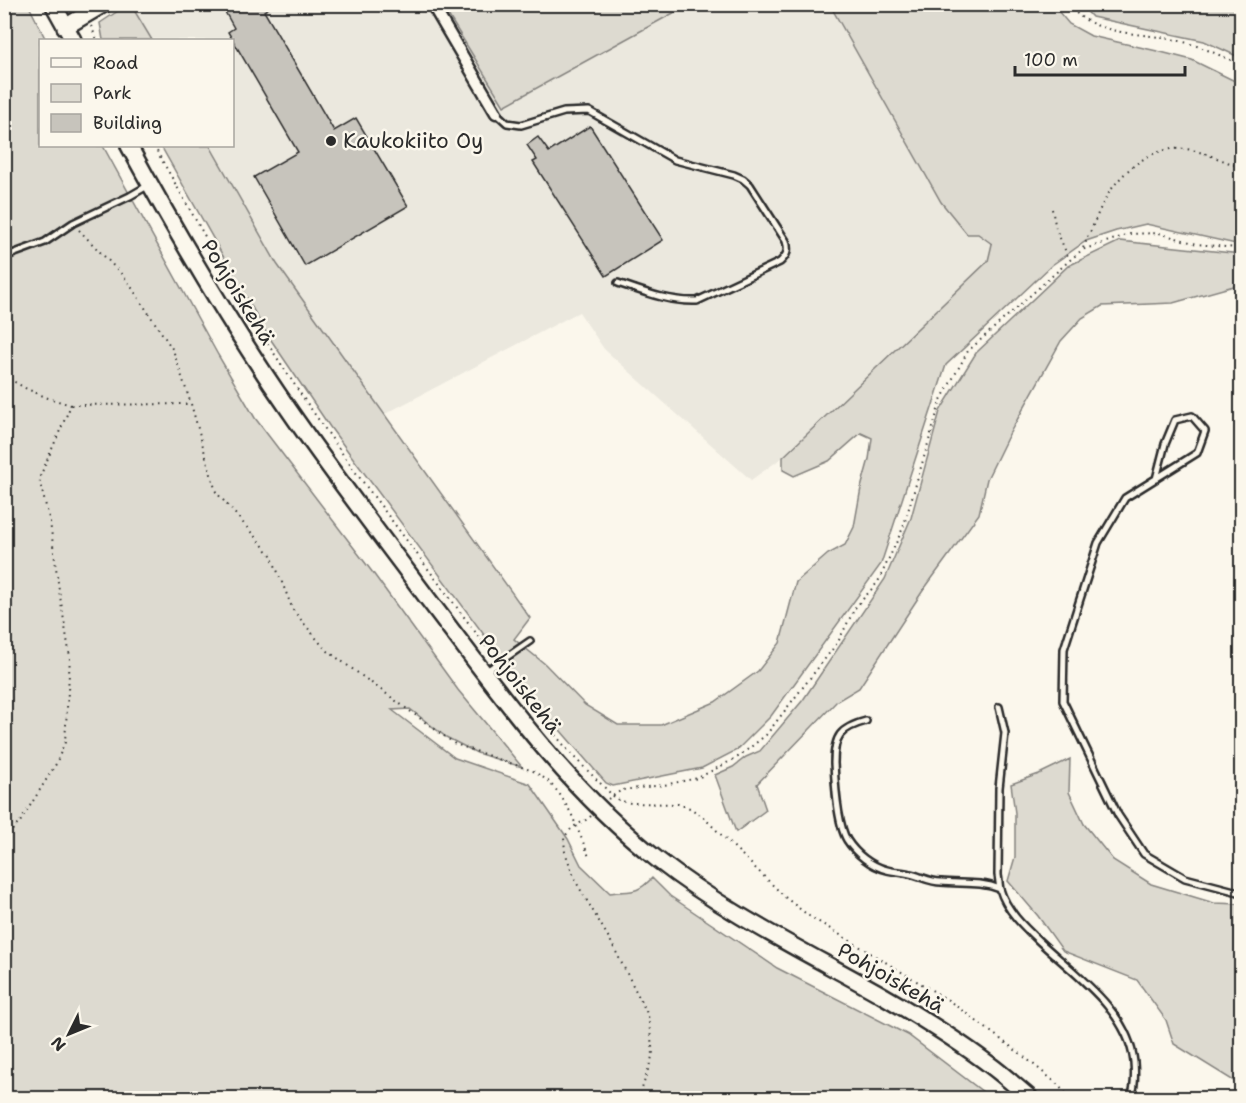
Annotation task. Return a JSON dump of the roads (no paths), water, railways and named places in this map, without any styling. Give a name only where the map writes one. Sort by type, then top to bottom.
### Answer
[{"type":"main road","points":[[53,4],[69,34],[104,4]]},
{"type":"main road","name":"Pohjoiskehä","points":[[130,147],[210,289],[290,411],[484,673],[566,774],[620,828],[660,861],[727,908],[947,1035],[995,1069],[1030,1098]]},
{"type":"street","points":[[432,4],[496,113]]},
{"type":"lane","points":[[496,113],[507,123],[521,125],[564,112],[589,111],[675,160],[743,179],[750,185],[789,249],[780,262],[697,301],[685,302],[647,294],[618,283]]},
{"type":"lane","points":[[4,257],[45,242],[73,223],[150,184]]},
{"type":"lane","points":[[1156,478],[1165,444],[1175,420],[1192,416],[1205,431],[1197,453],[1125,498],[1098,543],[1064,649],[1063,701],[1119,815],[1144,854],[1185,878],[1242,893]]},
{"type":"lane","points":[[484,673],[530,641]]},
{"type":"lane","points":[[999,707],[1005,734],[999,788],[998,875],[1000,889],[1006,903],[1029,932],[1106,1004],[1118,1020],[1132,1050],[1135,1077],[1131,1098]]},
{"type":"lane","points":[[866,721],[852,725],[842,732],[834,747],[840,820],[847,840],[863,859],[886,870],[937,882],[989,884],[1000,889]]},
{"type":"place","name":"Kaukokiito Oy","points":[[331,141]]}]
